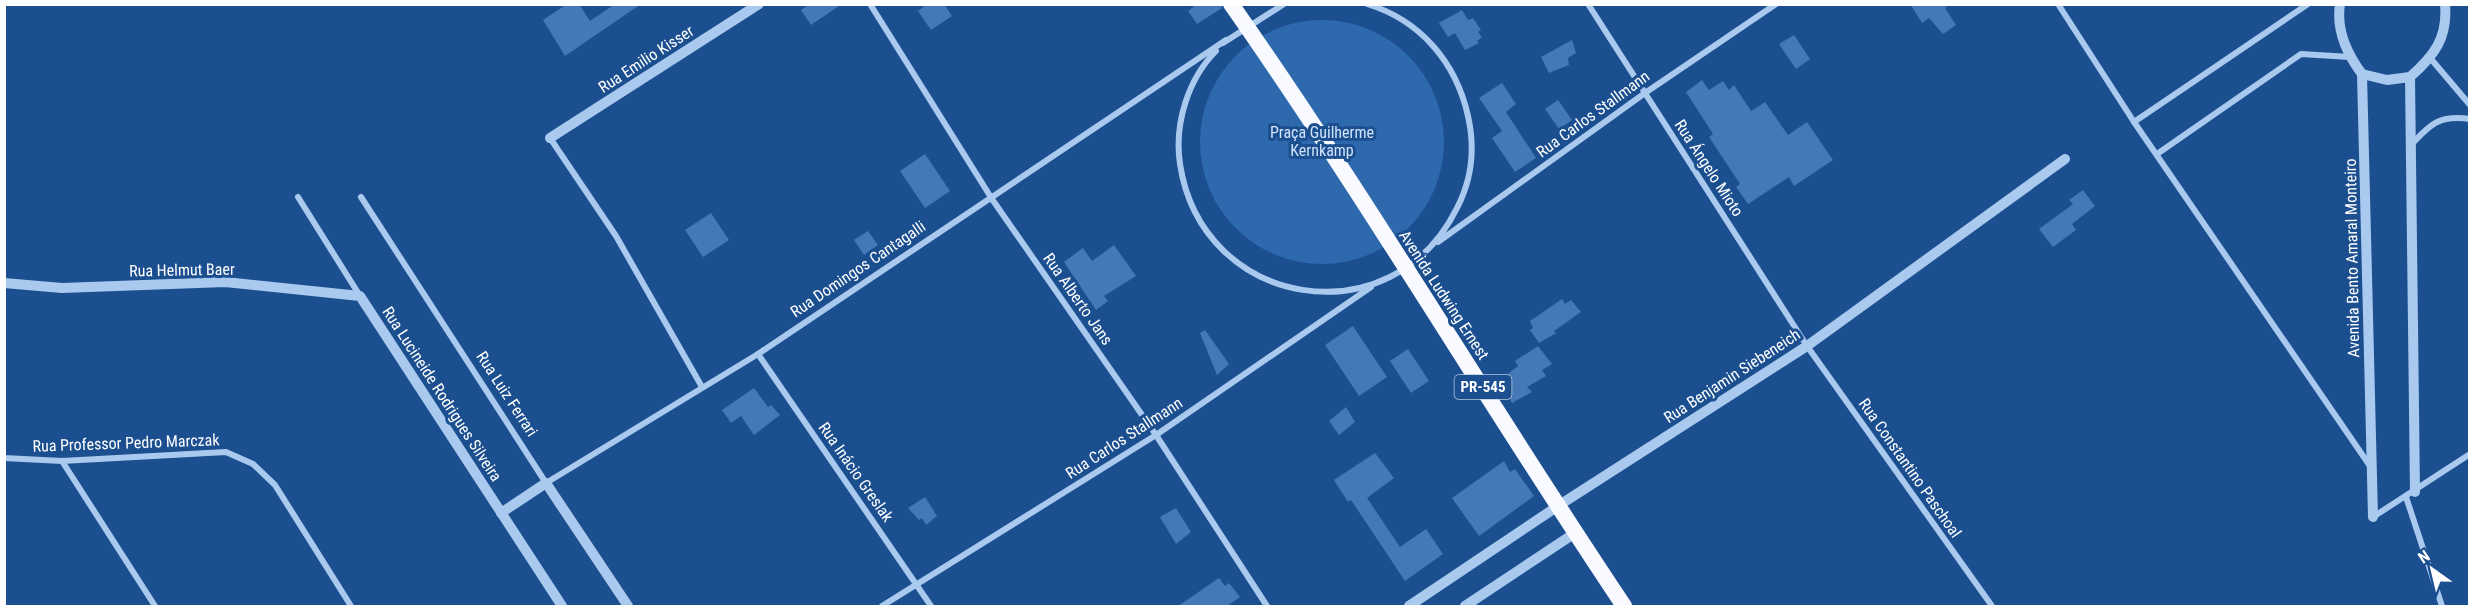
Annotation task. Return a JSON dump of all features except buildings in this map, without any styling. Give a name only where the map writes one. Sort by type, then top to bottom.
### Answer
[{"type":"highway","name":"Avenida Ludwing Ernest","points":[[1231,4],[1407,269],[1624,606]]},
{"type":"street","name":"Rua Emilio Kisser","points":[[550,138],[759,4]]},
{"type":"street","name":"Rua Alberto Jans","points":[[870,4],[992,199],[1156,435],[1268,606]]},
{"type":"street","points":[[1283,5],[1226,40],[1206,61],[1192,83],[1181,118],[1178,151],[1184,186],[1194,213],[1210,237],[1234,261],[1260,277],[1290,288],[1321,292],[1352,290],[1376,283],[1407,269],[1428,250],[1453,218],[1462,200],[1469,177],[1472,135],[1463,93],[1445,60],[1425,37],[1408,23],[1366,4]]},
{"type":"street","name":"Rua Ángelo Mioto","points":[[1588,4],[1807,346]]},
{"type":"street","name":"Rua Carlos Stallmann","points":[[1428,250],[1645,93],[1776,4]]},
{"type":"street","points":[[2058,4],[2134,122],[2372,470]]},
{"type":"street","points":[[2134,122],[2308,4]]},
{"type":"street","points":[[2340,4],[2342,38],[2350,57],[2362,74],[2387,80],[2410,77],[2431,59],[2443,35],[2445,4]]},
{"type":"street","name":"Rua Domingos Cantagalli","points":[[501,513],[546,483],[758,354],[1226,40]]},
{"type":"street","points":[[2157,154],[2301,54],[2350,57]]},
{"type":"street","points":[[2431,59],[2469,105]]},
{"type":"street","name":"Avenida Bento Amaral Monteiro","points":[[2362,74],[2373,517]]},
{"type":"street","points":[[2410,77],[2410,494],[2442,606]]},
{"type":"street","points":[[2411,145],[2424,130],[2438,121],[2452,117],[2469,119]]},
{"type":"street","points":[[550,138],[616,236],[702,387]]},
{"type":"street","name":"Rua Benjamin Siebeneich","points":[[1408,606],[1558,506],[1807,346],[2065,159]]},
{"type":"street","name":"Rua Lucineide Rodrigues Silveira","points":[[298,197],[562,606]]},
{"type":"street","name":"Rua Luiz Ferrari","points":[[361,197],[628,606]]},
{"type":"street","name":"Rua Helmut Baer","points":[[4,283],[62,288],[225,282],[360,296]]},
{"type":"street","name":"Rua Carlos Stallmann","points":[[882,606],[1156,435],[1376,283]]},
{"type":"street","name":"Rua Constantino Paschoal","points":[[1807,346],[1992,606]]},
{"type":"street","name":"Rua Inácio Greslak","points":[[758,354],[931,606]]},
{"type":"street","name":"Rua Professor Pedro Marczak","points":[[4,458],[62,461],[226,452],[254,464],[275,485],[351,606]]},
{"type":"street","points":[[2373,517],[2469,454]]},
{"type":"street","points":[[62,461],[155,606]]},
{"type":"street","points":[[1465,606],[1575,533]]},
{"type":"green space","name":"Praça Guilherme Kernkamp","points":[[1322,20],[1346,23],[1369,30],[1390,41],[1408,56],[1423,74],[1434,95],[1441,118],[1444,142],[1441,166],[1434,189],[1423,210],[1408,228],[1390,243],[1369,254],[1346,261],[1322,264],[1298,261],[1275,254],[1254,243],[1236,228],[1221,210],[1210,189],[1203,166],[1200,142],[1203,118],[1210,95],[1221,74],[1236,56],[1254,41],[1275,30],[1298,23]]}]
